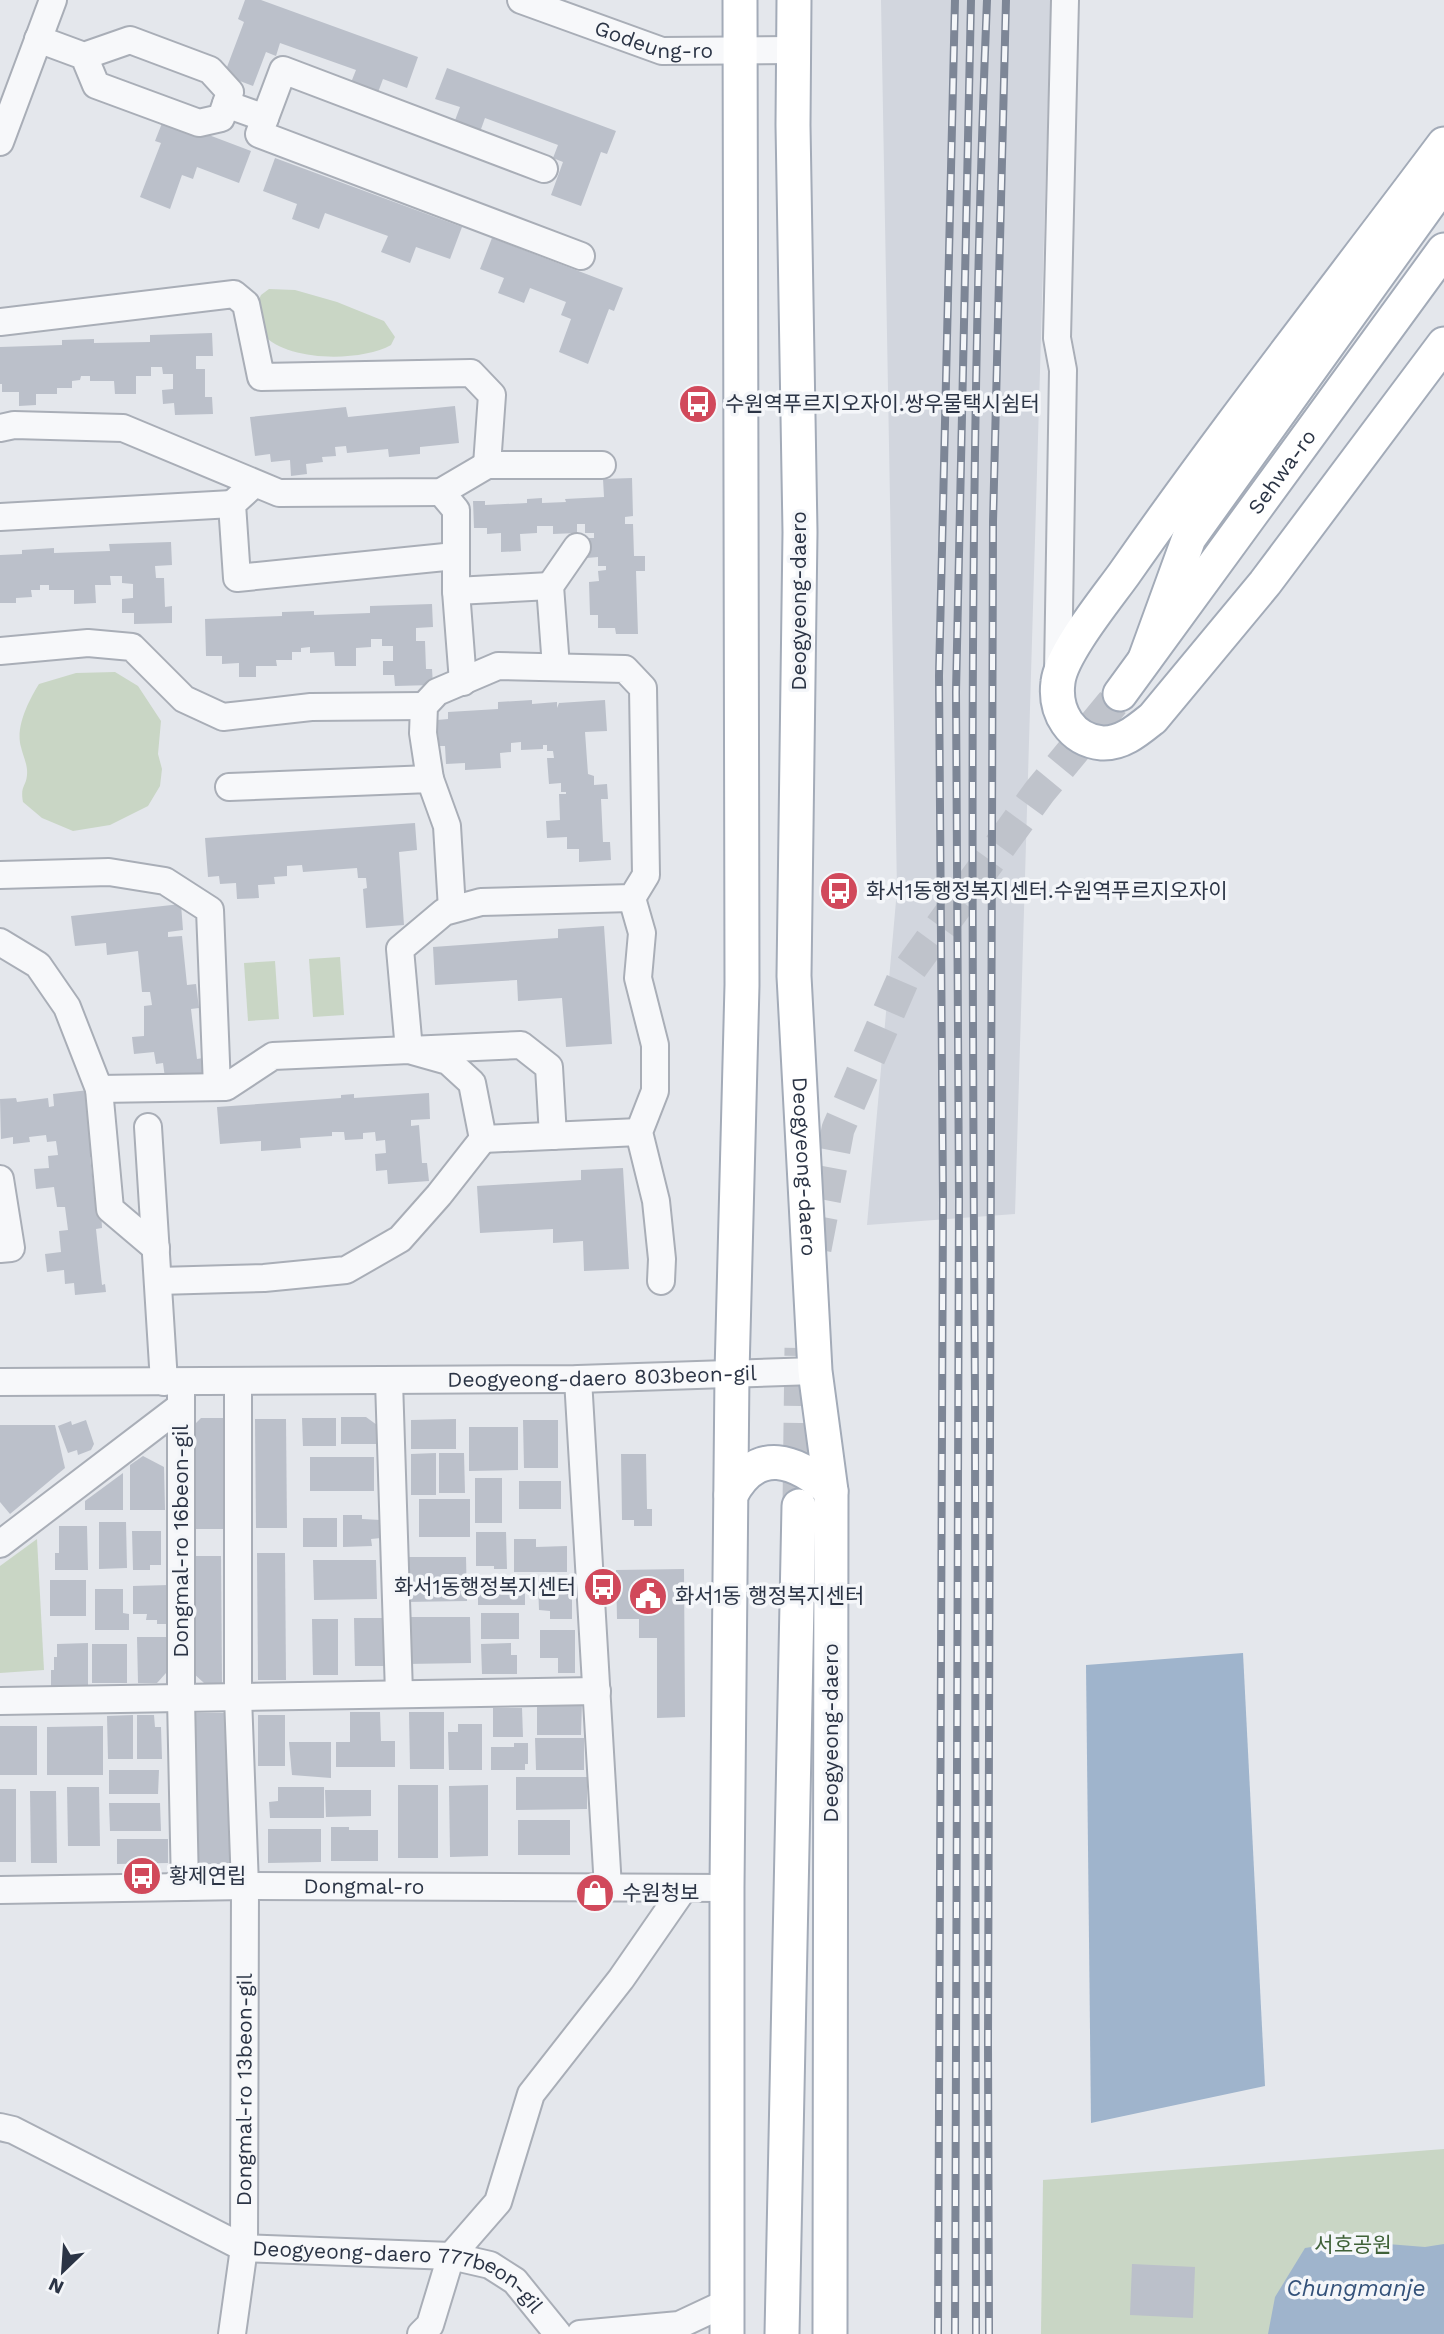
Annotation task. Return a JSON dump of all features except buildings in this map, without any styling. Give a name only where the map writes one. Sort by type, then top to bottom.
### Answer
[{"type":"main road","points":[[727,2318],[727,1888],[732,1373],[741,985],[740,0]]},
{"type":"main road","name":"Deogyeong-daero","points":[[794,0],[800,532],[794,976],[815,1371],[831,1491],[830,2334]]},
{"type":"main road","points":[[1444,144],[1164,517],[1070,651],[1058,681],[1059,712],[1072,729],[1090,741],[1111,743],[1133,734],[1153,718],[1265,583],[1444,344]]},
{"type":"main road","points":[[1145,660],[1189,538],[1444,183]]},
{"type":"main road","name":"Sehwa-ro","points":[[1121,694],[1444,250]]},
{"type":"main road","points":[[1145,660],[1247,582],[1444,317]]},
{"type":"main road","points":[[731,1495],[737,1483],[751,1471],[771,1461],[794,1465],[817,1478],[831,1491]]},
{"type":"main road","name":"Deogyeong-daero","points":[[782,2334],[799,1506]]},
{"type":"street","points":[[0,142],[53,0]]},
{"type":"street","name":"Godeung-ro","points":[[521,0],[662,51],[793,50]]},
{"type":"street","points":[[1058,681],[1063,370],[1057,338],[1065,0]]},
{"type":"street","points":[[38,39],[83,56],[130,40],[210,70],[230,92],[221,118],[199,123],[96,85],[83,56]]},
{"type":"street","points":[[544,170],[283,69],[259,134],[581,256]]},
{"type":"street","points":[[226,104],[265,118]]},
{"type":"street","points":[[0,322],[233,294],[246,304],[261,377],[471,373],[492,395],[487,465]]},
{"type":"street","points":[[0,428],[14,425],[123,428],[279,493],[441,492],[487,465],[602,466]]},
{"type":"street","points":[[0,517],[232,504],[254,484]]},
{"type":"street","points":[[441,492],[456,510],[456,591],[463,682]]},
{"type":"street","points":[[232,504],[237,578],[455,556]]},
{"type":"street","points":[[556,667],[550,586],[577,547]]},
{"type":"street","points":[[456,591],[550,586]]},
{"type":"street","points":[[0,651],[88,643],[132,647],[184,699],[223,717],[312,708],[424,706]]},
{"type":"street","points":[[452,909],[447,826],[430,779],[423,733],[424,706],[437,692],[498,666],[625,669],[643,688],[646,875],[632,898],[642,933],[638,978],[656,1045],[655,1091],[639,1132],[656,1201],[662,1259],[661,1281]]},
{"type":"street","points":[[229,787],[430,779]]},
{"type":"street","points":[[0,874],[109,872],[165,881],[210,910],[217,1087]]},
{"type":"street","points":[[410,1050],[400,949],[444,912],[481,902],[632,898]]},
{"type":"street","points":[[0,942],[38,965],[67,1007],[99,1089],[110,1209],[156,1248]]},
{"type":"street","points":[[99,1089],[226,1087],[273,1056],[522,1045],[550,1067],[553,1136]]},
{"type":"street","points":[[158,1282],[264,1278],[346,1270],[400,1239],[483,1139],[472,1083],[448,1061],[410,1050]]},
{"type":"street","name":"Dongmal-ro 16beon-gil","points":[[148,1126],[158,1282],[175,1390],[185,1887]]},
{"type":"street","points":[[113,1129],[119,1195],[154,1220]]},
{"type":"street","points":[[483,1139],[639,1132]]},
{"type":"street","points":[[0,1179],[11,1248],[0,1249]]},
{"type":"street","name":"Deogyeong-daero 803beon-gil","points":[[0,1382],[175,1390],[238,1382],[578,1379],[815,1371]]},
{"type":"street","points":[[578,1379],[608,1888]]},
{"type":"street","points":[[389,1381],[399,1693]]},
{"type":"street","name":"Dongmal-ro 13beon-gil","points":[[232,2334],[244,2248],[245,1886],[237,1697],[238,1382]]},
{"type":"street","points":[[0,1544],[175,1390]]},
{"type":"street","points":[[0,1701],[597,1691]]},
{"type":"street","name":"Dongmal-ro","points":[[0,1890],[245,1886],[727,1888]]},
{"type":"street","points":[[421,2334],[430,2325],[451,2256],[498,2202],[530,2094],[621,1979],[684,1888]]},
{"type":"street","name":"Deogyeong-daero 777beon-gil","points":[[0,2127],[13,2130],[244,2248],[451,2256],[490,2265],[515,2281],[558,2334]]},
{"type":"street","points":[[580,2334],[727,2318]]},
{"type":"shaded area","points":[[881,0],[1051,0],[1015,1214],[867,1225],[897,890]]},
{"type":"green space","points":[[269,289],[295,290],[337,302],[384,321],[395,337],[391,345],[362,354],[324,356],[288,350],[263,334],[258,325],[255,308],[261,295]]},
{"type":"green space","points":[[115,672],[138,686],[161,721],[158,754],[162,769],[160,786],[148,806],[110,825],[73,831],[42,818],[23,802],[22,793],[27,771],[20,739],[21,722],[39,684],[76,673]]},
{"type":"green space","points":[[340,957],[344,1015],[313,1017],[309,959]]},
{"type":"green space","points":[[275,961],[279,1019],[248,1021],[244,963]]},
{"type":"green space","points":[[37,1539],[44,1670],[0,1673],[0,1566]]},
{"type":"green space","name":"서호공원","points":[[1444,2149],[1444,2334],[1041,2334],[1043,2180]]},
{"type":"water","points":[[1243,1653],[1265,2086],[1091,2123],[1086,1665]]},
{"type":"water","name":"Chungmanje","points":[[1350,2241],[1425,2247],[1444,2244],[1444,2334],[1268,2334],[1275,2297],[1305,2248]]},
{"type":"tunnel","points":[[815,1249],[838,1129],[904,977],[1040,791],[1120,694]]},
{"type":"tunnel","points":[[799,1506],[801,1348]]},
{"type":"railway","points":[[938,2334],[943,1202],[939,676],[955,0]]},
{"type":"railway","points":[[955,2334],[959,1200],[956,692],[971,0]]},
{"type":"railway","points":[[976,2334],[973,698],[977,349],[987,0]]},
{"type":"railway","points":[[989,2334],[993,522],[1006,0]]},
{"type":"place","name":"수원역푸르지오자이.쌍우물택시쉼터","points":[[698,404]]},
{"type":"place","name":"화서1동행정복지센터.수원역푸르지오자이","points":[[839,891]]},
{"type":"place","name":"화서1동행정복지센터","points":[[603,1587]]},
{"type":"place","name":"화서1동 행정복지센터","points":[[648,1596]]},
{"type":"place","name":"황제연립","points":[[142,1876]]},
{"type":"place","name":"수원청보","points":[[595,1893]]}]
